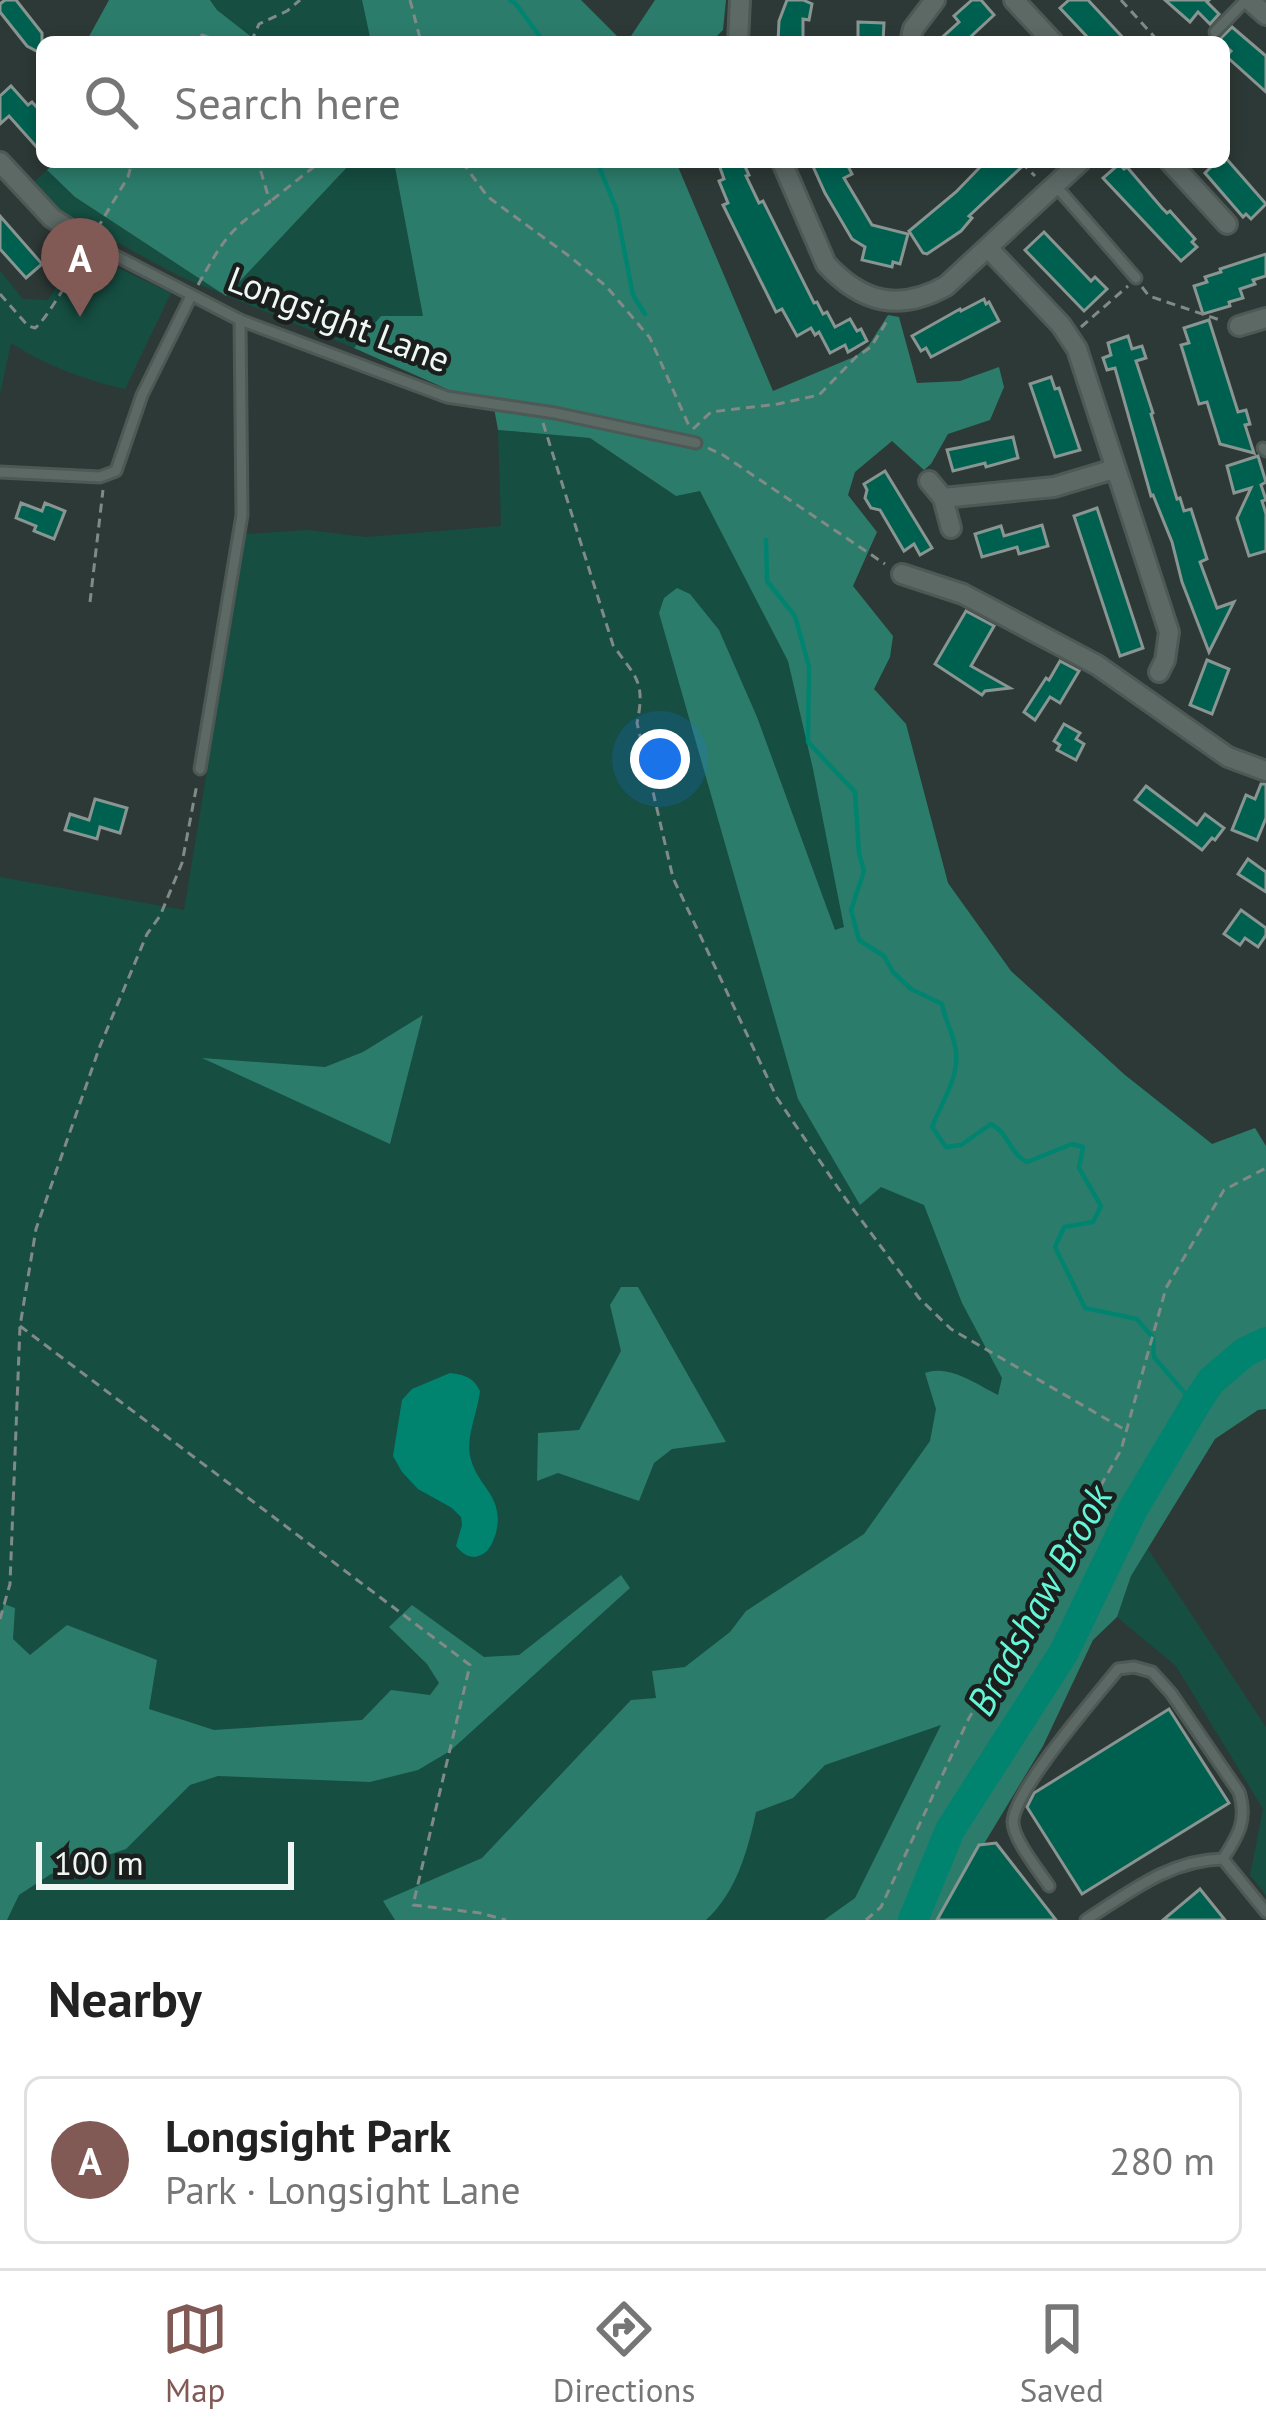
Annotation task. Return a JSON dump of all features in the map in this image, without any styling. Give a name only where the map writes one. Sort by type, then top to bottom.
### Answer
[{"type":"street","points":[[738,36],[740,0]]},
{"type":"street","points":[[912,36],[919,18],[935,0]]},
{"type":"street","points":[[1248,0],[1266,15]]},
{"type":"street","points":[[1018,2],[1048,36]]},
{"type":"street","name":"Longsight Lane","points":[[0,162],[52,218],[89,242]]},
{"type":"street","points":[[785,168],[826,265],[861,293],[891,302],[929,295],[946,286],[1074,168]]},
{"type":"street","points":[[1175,168],[1214,217]]},
{"type":"street","points":[[988,248],[1077,349],[1169,632],[1167,665]]},
{"type":"street","points":[[1254,322],[1263,342]]},
{"type":"street","points":[[943,498],[1054,487],[1114,469]]},
{"type":"street","points":[[929,481],[943,498],[951,528]]},
{"type":"street","points":[[902,574],[963,594],[1097,665],[1228,757],[1266,770]]},
{"type":"lane","points":[[1215,32],[1248,0]]},
{"type":"lane","points":[[1052,188],[1136,278]]},
{"type":"lane","name":"Longsight Lane","points":[[89,242],[240,320],[447,398],[696,443]]},
{"type":"lane","points":[[0,472],[104,476],[116,471],[142,395],[191,296]]},
{"type":"lane","points":[[200,769],[242,515],[240,320]]},
{"type":"lane","points":[[1049,1886],[1017,1836],[1013,1823],[1017,1805],[1056,1746],[1118,1669],[1134,1666],[1152,1672],[1172,1693],[1239,1792],[1244,1808],[1241,1832],[1223,1859]]},
{"type":"lane","points":[[1086,1920],[1160,1872],[1198,1859],[1223,1859]]},
{"type":"lane","points":[[1223,1859],[1266,1912]]},
{"type":"path","points":[[254,36],[259,24],[300,0]]},
{"type":"path","points":[[410,0],[420,36]]},
{"type":"path","points":[[1121,0],[1154,36]]},
{"type":"path","points":[[0,294],[28,326],[35,328],[43,322],[130,168]]},
{"type":"path","points":[[260,168],[271,202]]},
{"type":"path","points":[[191,296],[225,238],[240,222],[313,168]]},
{"type":"path","points":[[467,168],[488,196],[569,256],[621,303],[650,338],[692,431],[711,412],[819,395],[871,347],[890,315],[891,302]]},
{"type":"path","points":[[1028,168],[1052,188]]},
{"type":"path","points":[[1070,337],[1136,278],[1149,296],[1254,322]]},
{"type":"path","points":[[539,411],[613,645],[632,665],[642,698],[638,723],[673,878],[777,1098],[919,1298],[951,1329],[1126,1431]]},
{"type":"path","points":[[696,443],[723,455],[902,574]]},
{"type":"path","points":[[90,602],[104,476]]},
{"type":"path","points":[[0,1619],[10,1584],[20,1326],[36,1229],[100,1046],[182,863],[200,769]]},
{"type":"path","points":[[866,1920],[881,1907],[968,1720],[1120,1450],[1166,1288],[1224,1190],[1266,1168]]},
{"type":"path","points":[[20,1326],[470,1665],[413,1905],[506,1920]]},
{"type":"shaded area","points":[[109,0],[210,0],[250,36],[89,36]]},
{"type":"shaded area","points":[[210,0],[362,0],[370,36],[250,36]]},
{"type":"shaded area","points":[[362,0],[581,0],[617,36],[370,36]]},
{"type":"shaded area","points":[[655,0],[726,0],[723,30],[717,36],[631,36]]},
{"type":"shaded area","points":[[346,168],[395,168],[424,317],[381,316],[354,348],[226,296]]},
{"type":"shaded area","points":[[346,168],[226,296],[75,197],[47,170]]},
{"type":"shaded area","points":[[395,168],[679,168],[773,391],[856,356],[888,315],[899,317],[917,383],[960,381],[999,367],[1004,387],[990,420],[948,434],[924,470],[892,441],[855,472],[848,495],[877,532],[853,586],[893,636],[890,657],[874,689],[906,724],[948,883],[1011,971],[1125,1075],[1212,1144],[1255,1128],[1266,1146],[1266,1409],[1215,1439],[1131,1576],[1117,1617],[1093,1640],[1043,1746],[938,1920],[824,1920],[855,1898],[941,1725],[825,1765],[793,1798],[756,1812],[733,1884],[706,1920],[395,1920],[383,1901],[482,1858],[631,1700],[656,1698],[652,1671],[685,1667],[730,1632],[746,1611],[864,1534],[930,1441],[936,1409],[925,1373],[953,1373],[998,1395],[1002,1378],[962,1303],[924,1205],[881,1187],[860,1205],[798,1099],[659,613],[664,598],[677,588],[690,594],[719,630],[757,717],[835,930],[844,927],[788,661],[700,491],[676,496],[590,438],[498,430],[492,397],[449,390],[354,348],[381,316],[423,316]]},
{"type":"shaded area","points":[[47,170],[75,197],[223,294],[179,276],[57,210],[32,184]]},
{"type":"shaded area","points":[[80,250],[171,293],[125,389],[66,371],[11,343],[0,395],[0,271],[23,299],[48,300]]},
{"type":"shaded area","points":[[498,430],[590,438],[676,496],[698,488],[893,636],[890,657],[874,689],[906,724],[948,883],[1011,971],[1125,1075],[1213,1144],[942,1724],[855,1898],[824,1920],[0,1920],[0,877],[184,910],[246,534],[307,530],[366,537],[501,526]]},
{"type":"shaded area","points":[[423,1015],[390,1144],[202,1058],[325,1067],[363,1052]]},
{"type":"shaded area","points":[[621,1287],[638,1287],[726,1442],[672,1449],[654,1463],[639,1501],[558,1473],[537,1481],[538,1433],[579,1430],[621,1351],[610,1305]]},
{"type":"shaded area","points":[[450,1373],[468,1378],[480,1391],[470,1456],[494,1500],[498,1520],[490,1546],[477,1556],[456,1546],[461,1517],[418,1489],[393,1456],[402,1400],[412,1389]]},
{"type":"shaded area","points":[[1148,1549],[1266,1727],[1266,1895],[1250,1875],[1263,1809],[1176,1666],[1117,1617],[1131,1576]]},
{"type":"shaded area","points":[[621,1575],[630,1588],[450,1751],[418,1770],[370,1782],[218,1776],[190,1785],[126,1849],[51,1874],[19,1895],[7,1920],[0,1920],[0,1619],[4,1604],[15,1608],[13,1639],[30,1655],[67,1625],[157,1660],[149,1709],[214,1730],[362,1720],[391,1690],[430,1695],[439,1683],[427,1664],[389,1627],[412,1605],[484,1657],[519,1655]]},
{"type":"building","points":[[16,0],[42,33],[36,36],[36,51],[0,12],[0,4]]},
{"type":"building","points":[[787,0],[812,4],[809,20],[803,19],[803,36],[778,36]]},
{"type":"building","points":[[972,0],[981,0],[994,15],[971,36],[944,36],[959,22],[954,16]]},
{"type":"building","points":[[1069,0],[1088,0],[1121,36],[1086,36],[1060,8]]},
{"type":"building","points":[[1165,0],[1209,0],[1219,14],[1210,24],[1198,12],[1190,22]]},
{"type":"building","points":[[858,22],[884,23],[883,36],[858,36]]},
{"type":"building","points":[[1232,27],[1266,56],[1266,92],[1230,60],[1230,36],[1223,36]]},
{"type":"building","points":[[11,86],[28,105],[32,102],[36,106],[36,146],[9,116],[0,124],[0,96]]},
{"type":"building","points":[[1230,163],[1266,204],[1251,219],[1246,214],[1243,217],[1205,173],[1210,168],[1230,168]]},
{"type":"building","points":[[720,168],[746,168],[759,203],[763,201],[814,303],[823,314],[827,312],[835,327],[850,319],[867,341],[848,352],[845,345],[830,353],[819,332],[815,335],[811,328],[797,336],[782,309],[776,312],[723,205],[728,203],[719,181],[724,179]]},
{"type":"building","points":[[814,168],[849,168],[852,174],[844,178],[872,225],[908,234],[900,264],[893,262],[892,267],[862,260],[865,247],[852,239]]},
{"type":"building","points":[[979,168],[1021,168],[969,216],[961,231],[923,253],[909,231]]},
{"type":"building","points":[[1114,168],[1128,168],[1195,239],[1192,242],[1197,247],[1181,261],[1103,178]]},
{"type":"building","points":[[0,216],[42,264],[26,278],[0,249]]},
{"type":"building","points":[[1044,232],[1091,281],[1095,277],[1107,289],[1084,311],[1025,250]]},
{"type":"building","points":[[1266,254],[1266,276],[1240,289],[1243,298],[1203,314],[1194,286],[1207,282],[1205,277],[1220,269]]},
{"type":"building","points":[[984,299],[999,321],[931,357],[926,348],[921,351],[912,336]]},
{"type":"building","points":[[1209,320],[1238,412],[1246,410],[1250,424],[1245,425],[1254,453],[1220,444],[1207,402],[1199,404],[1181,345],[1189,343],[1184,328]]},
{"type":"building","points":[[1128,336],[1132,349],[1142,346],[1146,358],[1136,361],[1151,414],[1177,499],[1184,511],[1191,509],[1207,559],[1200,562],[1217,608],[1234,602],[1209,652],[1172,542],[1151,496],[1115,368],[1107,370],[1103,358],[1111,355],[1108,343]]},
{"type":"building","points":[[1051,377],[1080,450],[1055,457],[1030,384]]},
{"type":"building","points":[[1013,437],[1018,458],[953,471],[947,450]]},
{"type":"building","points":[[1258,456],[1266,482],[1261,485],[1266,500],[1262,501],[1266,551],[1249,556],[1237,518],[1251,488],[1234,493],[1227,466]]},
{"type":"building","points":[[885,471],[932,548],[920,555],[914,544],[904,551],[880,510],[871,508],[865,498],[864,484]]},
{"type":"building","points":[[21,503],[42,511],[45,503],[65,511],[54,539],[16,518]]},
{"type":"building","points":[[1097,508],[1143,648],[1120,656],[1074,516]]},
{"type":"building","points":[[1042,525],[1048,546],[1019,554],[1017,547],[982,557],[975,534],[1001,526],[1004,536]]},
{"type":"building","points":[[966,611],[994,626],[971,666],[1010,688],[982,695],[935,664]]},
{"type":"building","points":[[1207,660],[1229,669],[1212,714],[1190,705]]},
{"type":"building","points":[[1060,661],[1079,671],[1060,703],[1050,697],[1035,720],[1024,712]]},
{"type":"building","points":[[1064,724],[1080,733],[1076,739],[1084,744],[1076,760],[1057,750],[1060,745],[1054,741]]},
{"type":"building","points":[[1261,784],[1266,784],[1266,818],[1257,840],[1232,830],[1246,795],[1255,799]]},
{"type":"building","points":[[1146,786],[1197,825],[1205,814],[1224,828],[1202,850],[1135,800]]},
{"type":"building","points":[[95,799],[127,808],[120,833],[100,827],[97,839],[65,830],[70,814],[89,820]]},
{"type":"building","points":[[1248,859],[1266,872],[1266,892],[1238,874]]},
{"type":"building","points":[[1241,910],[1266,928],[1258,947],[1245,938],[1240,945],[1224,934]]},
{"type":"building","points":[[1169,1709],[1229,1803],[1082,1894],[1027,1807],[1034,1793]]},
{"type":"building","points":[[996,1843],[1056,1920],[937,1920],[979,1845]]},
{"type":"building","points":[[1200,1889],[1225,1920],[1163,1920]]},
{"type":"waterway","points":[[510,0],[540,36]]},
{"type":"waterway","points":[[599,168],[616,208],[633,295],[645,314]]},
{"type":"waterway","points":[[766,540],[767,581],[795,616],[809,667],[808,742],[855,792],[864,871],[851,910],[859,940],[884,956],[911,989],[942,1004],[954,1041],[955,1071],[932,1127],[946,1147],[961,1145],[991,1124],[1027,1162],[1072,1144],[1083,1147],[1079,1168],[1101,1206],[1093,1222],[1064,1227],[1055,1247],[1085,1308],[1137,1319],[1153,1338],[1154,1357],[1195,1405]]},
{"type":"waterway","name":"Bradshaw Brook","points":[[913,1920],[950,1830],[1064,1652],[1133,1509],[1195,1405],[1211,1381],[1245,1352],[1266,1342]]},
{"type":"place","name":"Longsight Park","points":[[80,317]]}]
